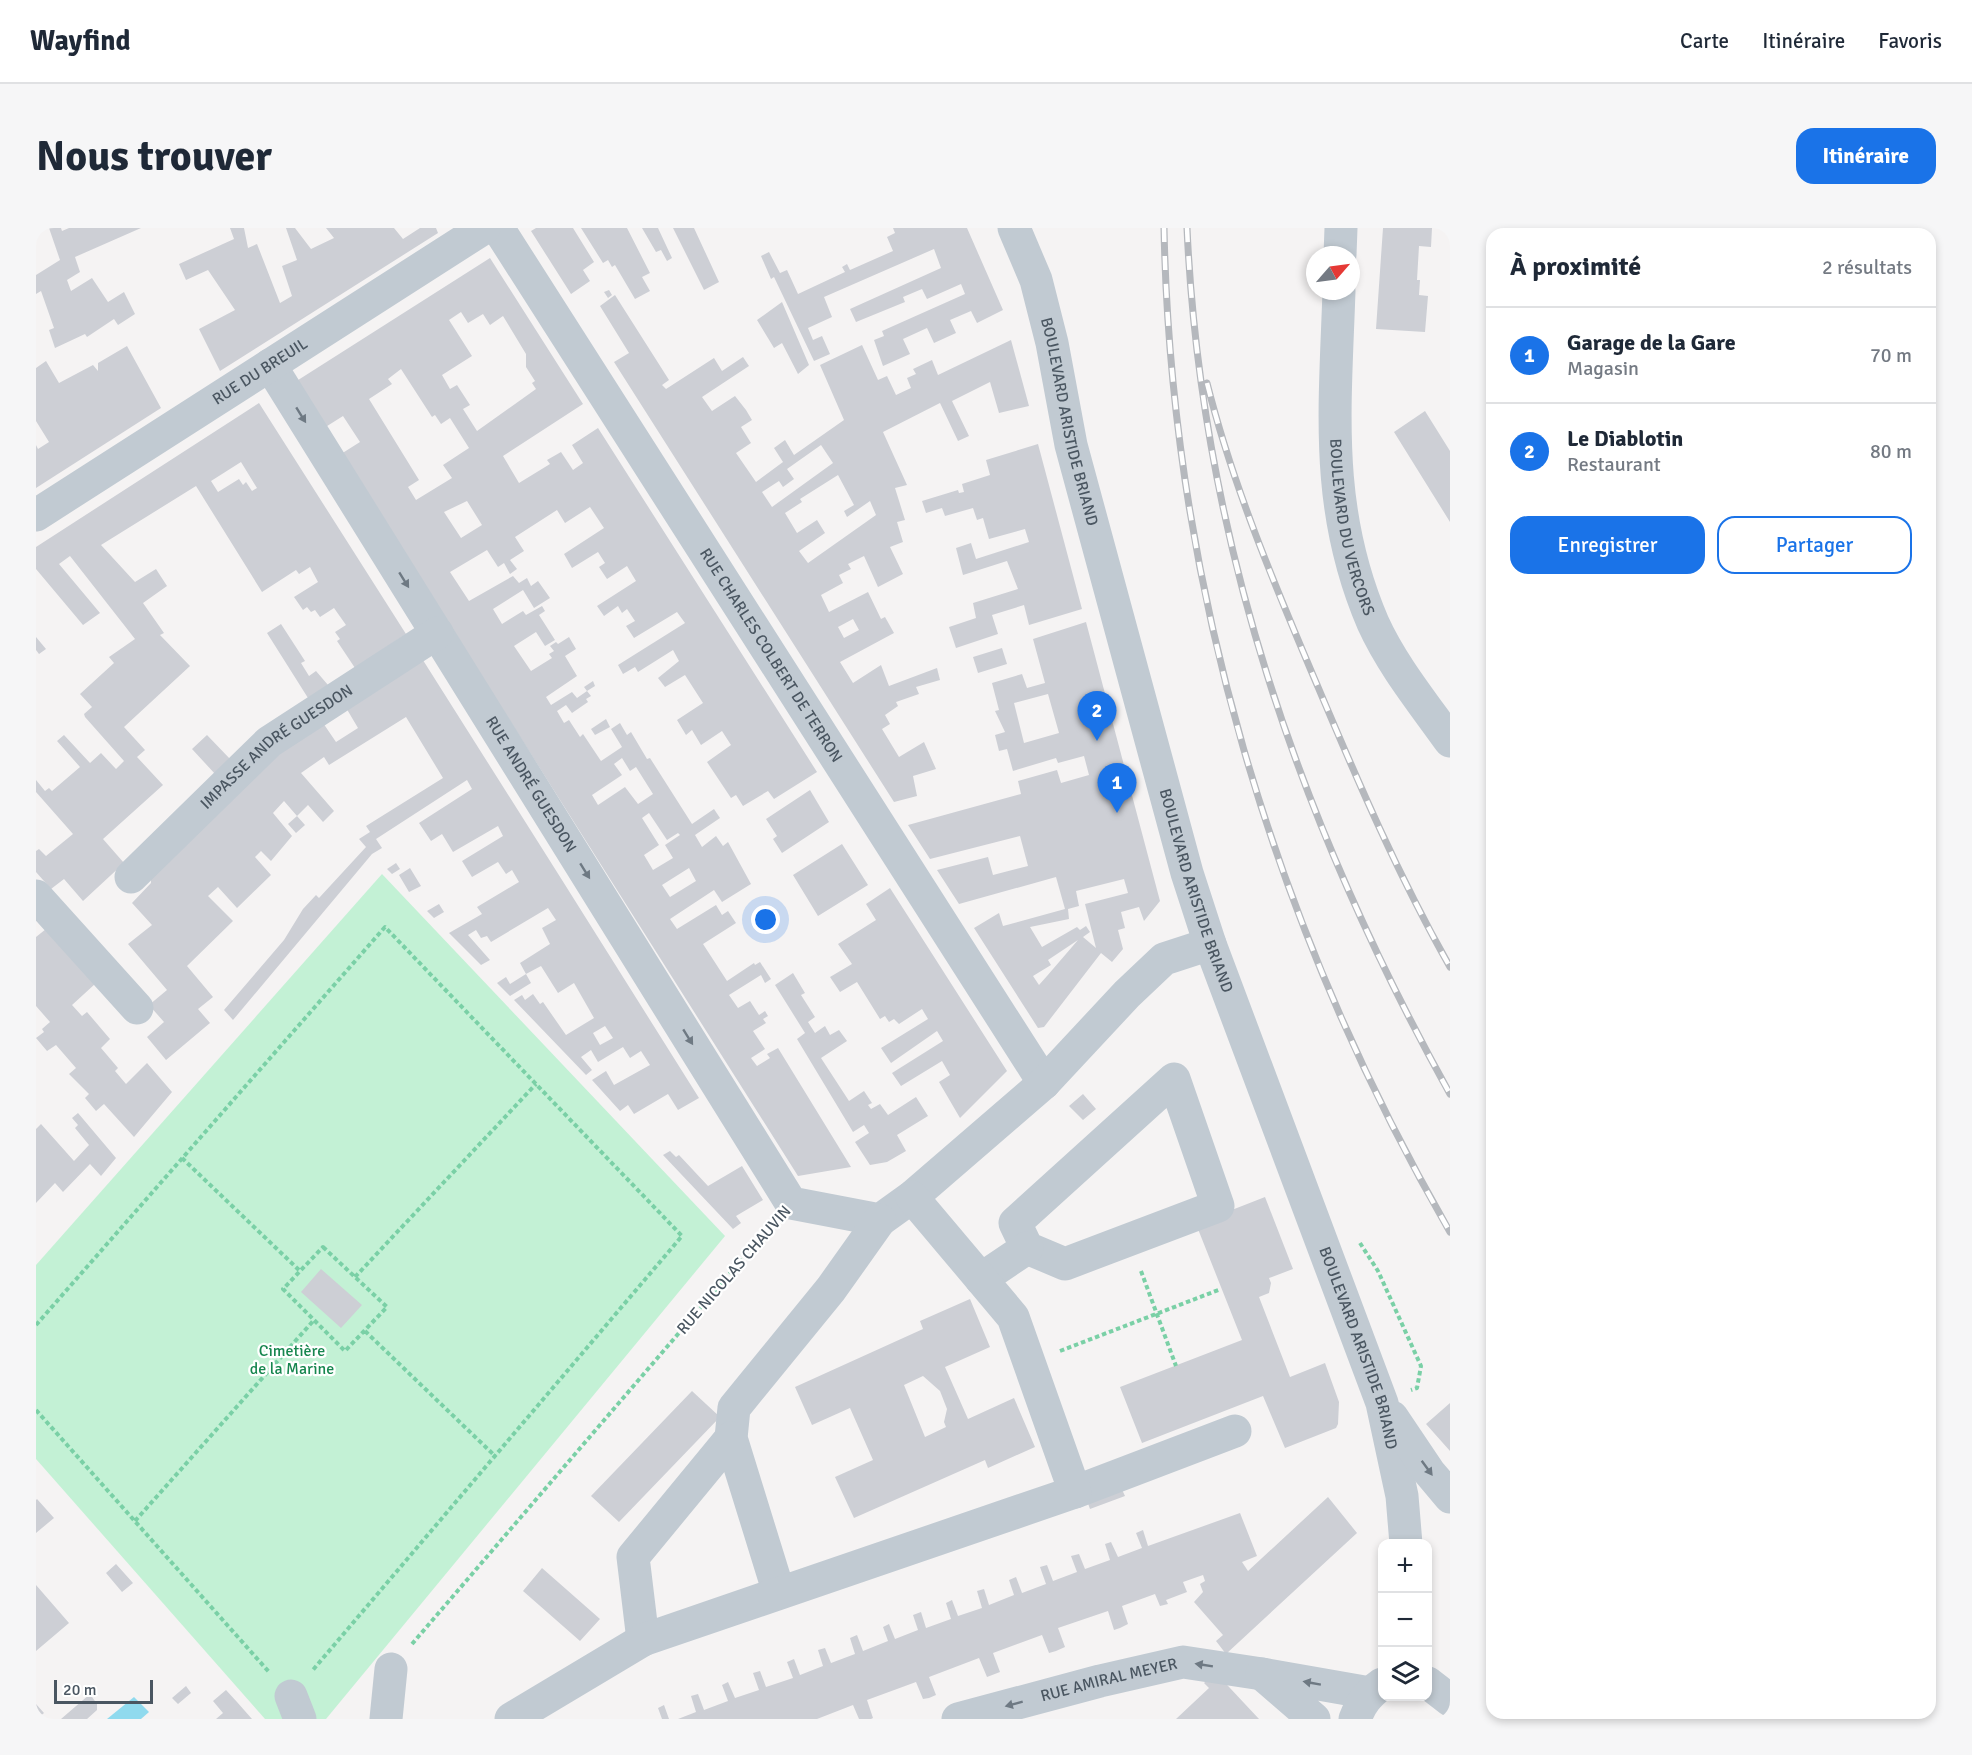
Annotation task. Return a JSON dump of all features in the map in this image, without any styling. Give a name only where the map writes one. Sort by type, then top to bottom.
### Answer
[{"type":"street","name":"RUE CHARLES COLBERT DE TERRON","points":[[498,228],[1044,1083]]},
{"type":"street","name":"BOULEVARD ARISTIDE BRIAND","points":[[1014,228],[1036,280],[1052,343],[1071,445],[1187,873],[1210,944],[1382,1403],[1402,1496],[1406,1539]]},
{"type":"street","points":[[1340,246],[1341,228]]},
{"type":"street","name":"RUE DU BREUIL","points":[[36,515],[270,365],[469,233]]},
{"type":"street","name":"BOULEVARD DU VERCORS","points":[[1339,300],[1334,453],[1340,512],[1353,570],[1379,633],[1405,678],[1450,741]]},
{"type":"street","name":"RUE ANDRÉ GUESDON","points":[[270,365],[791,1203]]},
{"type":"street","name":"IMPASSE ANDRÉ GUESDON","points":[[131,877],[269,742],[436,633]]},
{"type":"street","points":[[36,896],[136,1008]]},
{"type":"street","points":[[779,1593],[731,1438],[734,1408],[831,1289],[880,1220],[912,1197],[1044,1083],[1127,994],[1164,959],[1210,944]]},
{"type":"street","points":[[1174,1079],[1218,1206],[1065,1264],[1027,1248],[1015,1223],[1174,1079]]},
{"type":"street","points":[[912,1197],[1013,1317],[1075,1491]]},
{"type":"street","name":"RUE NICOLAS CHAUVIN","points":[[791,1203],[880,1220]]},
{"type":"street","points":[[981,1279],[1027,1248]]},
{"type":"street","points":[[1382,1403],[1429,1472],[1450,1497]]},
{"type":"street","points":[[511,1719],[643,1640],[1075,1491],[1235,1431]]},
{"type":"street","points":[[643,1640],[633,1557],[731,1438]]},
{"type":"street","name":"RUE AMIRAL MEYER","points":[[958,1719],[1100,1681],[1183,1662],[1262,1674],[1369,1699]]},
{"type":"street","points":[[386,1719],[391,1669]]},
{"type":"street","points":[[1262,1674],[1314,1719]]},
{"type":"street","points":[[1432,1686],[1450,1700]]},
{"type":"path","points":[[36,1325],[385,927],[682,1236],[495,1456],[295,1707],[36,1410]]},
{"type":"path","points":[[355,1277],[536,1084]]},
{"type":"path","points":[[182,1158],[300,1271]]},
{"type":"path","name":"RUE NICOLAS CHAUVIN","points":[[391,1669],[791,1203]]},
{"type":"path","points":[[1357,1238],[1378,1271],[1421,1366],[1417,1388],[1382,1403]]},
{"type":"path","points":[[1130,1239],[1176,1366]]},
{"type":"path","points":[[323,1247],[387,1307],[345,1352],[283,1289],[300,1271],[323,1247]]},
{"type":"path","points":[[1029,1362],[1221,1289]]},
{"type":"path","points":[[135,1521],[314,1320]]},
{"type":"path","points":[[365,1331],[495,1456]]},
{"type":"green space","name":"Cimetière de la Marine","points":[[382,874],[725,1236],[326,1719],[265,1719],[36,1459],[36,1265]]},
{"type":"water","points":[[134,1697],[149,1712],[141,1719],[107,1719]]},
{"type":"building","points":[[49,228],[61,228],[62,231],[69,228],[141,228],[75,257],[80,272],[67,280],[71,291],[92,278],[108,302],[124,292],[135,314],[118,325],[114,319],[87,337],[85,334],[55,348],[49,330],[54,328],[41,291],[36,294],[36,275],[60,260]]},
{"type":"building","points":[[230,228],[244,228],[248,248],[257,244],[280,303],[292,296],[282,266],[297,260],[286,228],[295,228],[311,249],[334,238],[326,228],[394,228],[403,239],[420,228],[436,228],[438,233],[220,371],[199,329],[235,310],[208,270],[186,280],[179,264],[234,239]]},
{"type":"building","points":[[536,228],[573,228],[594,262],[583,270],[590,281],[571,294],[531,231]]},
{"type":"building","points":[[581,228],[627,228],[650,273],[642,277],[650,291],[635,299],[615,265],[612,267],[608,260],[603,263]]},
{"type":"building","points":[[642,228],[658,228],[672,258],[667,261],[661,250],[656,252]]},
{"type":"building","points":[[673,228],[694,228],[719,282],[704,290]]},
{"type":"building","points":[[893,228],[967,228],[1003,310],[977,323],[971,311],[950,320],[956,333],[934,343],[927,328],[903,339],[910,354],[883,366],[874,340],[884,336],[882,331],[965,294],[961,284],[927,299],[922,289],[903,297],[905,302],[856,322],[850,309],[941,268],[934,249],[824,297],[832,317],[808,328],[813,340],[822,336],[830,354],[814,361],[774,277],[771,279],[761,256],[769,252],[780,273],[787,270],[798,294],[845,272],[842,267],[847,264],[850,270],[893,251],[887,237],[895,233]]},
{"type":"building","points":[[1383,228],[1432,228],[1431,247],[1419,246],[1417,280],[1420,280],[1419,295],[1428,296],[1425,332],[1376,329]]},
{"type":"building","points":[[490,258],[583,404],[503,456],[519,483],[550,464],[547,460],[561,452],[573,470],[583,463],[572,445],[598,428],[817,772],[774,799],[768,791],[743,806],[736,795],[731,798],[707,762],[731,745],[722,731],[701,745],[692,730],[686,735],[677,720],[703,703],[685,675],[665,687],[658,678],[679,661],[673,650],[638,672],[635,667],[623,674],[618,665],[685,623],[677,612],[634,638],[626,626],[635,621],[627,609],[622,613],[618,606],[604,616],[597,606],[636,581],[627,566],[607,579],[599,567],[605,563],[598,552],[572,568],[564,554],[604,528],[590,507],[565,523],[557,510],[515,537],[524,551],[510,560],[517,569],[510,574],[504,563],[498,567],[487,550],[450,572],[469,601],[513,576],[519,583],[527,578],[531,586],[538,581],[550,598],[534,608],[523,590],[493,609],[502,624],[523,611],[526,615],[542,606],[545,611],[539,615],[555,640],[545,646],[536,632],[514,646],[531,671],[552,658],[549,654],[554,651],[550,646],[569,637],[576,649],[565,656],[577,676],[546,697],[551,705],[572,692],[577,698],[587,691],[591,696],[586,699],[588,702],[572,713],[566,705],[557,711],[564,723],[569,720],[580,737],[583,734],[601,761],[622,747],[611,729],[620,723],[627,735],[631,732],[647,759],[650,758],[692,824],[714,809],[720,818],[695,835],[702,847],[716,836],[723,846],[728,842],[751,884],[722,902],[714,890],[670,919],[677,929],[716,905],[722,915],[728,911],[736,923],[703,944],[727,981],[754,963],[755,965],[760,962],[771,979],[765,983],[761,975],[729,995],[738,1008],[750,1001],[759,1015],[765,1011],[768,1016],[763,1019],[766,1023],[753,1031],[765,1049],[751,1058],[757,1066],[770,1058],[767,1054],[778,1048],[851,1167],[798,1176],[341,454],[360,442],[343,416],[324,428],[295,382]],"holes":[[[461,312],[468,323],[483,314],[490,325],[503,316],[526,354],[526,367],[535,381],[532,383],[536,389],[477,431],[463,409],[470,405],[457,385],[450,389],[442,375],[472,356],[449,320]],[[401,369],[432,417],[435,415],[441,424],[450,418],[469,448],[443,465],[452,478],[416,500],[408,487],[419,480],[369,399],[392,384],[388,379]],[[467,501],[482,525],[461,538],[444,512]],[[622,758],[630,771],[636,767],[653,794],[638,804],[625,787],[598,805],[592,795],[622,775],[614,764]],[[649,813],[667,840],[678,833],[680,835],[665,845],[673,858],[653,870],[644,855],[659,845],[642,818]],[[689,868],[696,881],[670,897],[662,885]]]},
{"type":"building","points":[[609,290],[612,295],[608,298],[604,292]]},
{"type":"building","points":[[615,295],[669,380],[662,385],[666,389],[714,358],[722,371],[743,357],[749,366],[702,397],[712,411],[735,396],[746,410],[752,420],[741,427],[751,443],[736,453],[756,482],[783,462],[774,448],[785,440],[794,455],[844,420],[820,365],[862,345],[878,380],[887,376],[896,395],[911,388],[907,378],[916,374],[913,369],[932,360],[938,375],[1011,340],[1029,406],[999,413],[990,382],[952,401],[969,436],[958,441],[940,403],[883,432],[907,485],[895,488],[905,520],[897,522],[903,542],[890,547],[903,574],[878,587],[864,556],[848,564],[851,569],[839,575],[843,583],[821,595],[829,612],[868,592],[881,619],[885,617],[894,633],[840,662],[853,683],[881,665],[889,686],[937,668],[940,680],[916,687],[919,694],[896,702],[898,706],[885,715],[890,724],[882,729],[899,757],[924,742],[936,769],[913,776],[917,796],[894,802],[614,362],[629,353],[600,306]],"holes":[[[821,445],[833,463],[772,507],[762,492],[779,481],[783,487],[794,479],[787,469]],[[838,475],[854,505],[844,511],[847,517],[870,501],[876,515],[808,563],[799,551],[825,533],[817,520],[797,533],[785,513],[802,502],[800,499]],[[853,619],[859,630],[844,638],[838,627]]]},
{"type":"building","points":[[782,302],[809,365],[798,374],[782,343],[774,348],[757,320]]},
{"type":"building","points":[[127,346],[161,408],[36,488],[36,445],[38,449],[49,442],[36,421],[36,368],[46,361],[59,383],[93,365],[98,371],[98,363]]},
{"type":"building","points":[[259,403],[406,634],[355,668],[337,641],[340,639],[335,632],[346,625],[334,608],[320,617],[315,610],[311,612],[307,607],[303,610],[294,597],[318,582],[310,567],[299,574],[296,570],[262,592],[196,486],[101,545],[135,582],[156,569],[167,586],[143,603],[164,633],[160,635],[190,666],[124,727],[145,750],[137,757],[163,785],[103,839],[124,863],[83,901],[64,879],[51,889],[36,872],[36,851],[39,849],[46,856],[73,834],[36,792],[36,780],[45,791],[49,788],[52,791],[80,767],[57,741],[64,735],[90,763],[101,753],[116,769],[124,761],[85,717],[84,714],[92,707],[80,694],[114,663],[109,657],[135,639],[70,556],[59,564],[100,613],[83,625],[36,569],[36,547]],"holes":[[[241,462],[257,488],[252,491],[246,482],[243,485],[239,479],[218,492],[211,481]]]},
{"type":"building","points":[[1425,411],[1450,451],[1450,522],[1394,432]]},
{"type":"building","points":[[1038,444],[1082,609],[1029,625],[1024,605],[992,615],[998,634],[956,648],[949,627],[976,618],[973,603],[1018,589],[1007,561],[963,575],[956,548],[971,543],[976,559],[1029,542],[1025,529],[989,539],[983,518],[977,520],[973,508],[945,516],[942,508],[926,513],[922,501],[958,490],[959,493],[964,492],[962,484],[990,475],[986,460]]},
{"type":"building","points":[[1086,622],[1160,901],[1144,921],[1139,907],[1121,912],[1125,928],[1118,930],[1123,949],[1112,962],[1101,953],[1044,1027],[1038,1028],[974,928],[999,913],[1003,926],[1065,909],[1056,877],[959,904],[937,870],[988,857],[993,875],[1028,866],[1020,836],[930,859],[908,825],[1021,794],[1018,781],[1057,770],[1061,783],[1089,775],[1084,756],[1058,763],[1056,758],[1013,771],[1007,749],[999,751],[995,735],[1005,732],[995,711],[999,710],[992,683],[1022,674],[1027,688],[1045,683],[1033,639]],"holes":[[[1048,694],[1059,733],[1024,743],[1014,703]],[[1124,879],[1128,893],[1085,904],[1096,948],[1083,937],[1090,932],[1086,926],[1080,930],[1077,927],[1042,947],[1030,927],[1069,919],[1068,909],[1079,906],[1076,891]],[[1078,940],[1039,985],[1033,976],[1051,965],[1048,960]]]},
{"type":"building","points":[[281,624],[305,661],[301,663],[309,676],[316,671],[328,685],[308,698],[267,633]]},
{"type":"building","points":[[36,637],[46,649],[39,654],[36,650]]},
{"type":"building","points":[[1002,648],[1007,664],[978,673],[973,657]]},
{"type":"building","points":[[421,657],[699,1098],[678,1110],[668,1094],[634,1114],[628,1105],[620,1111],[592,1080],[606,1071],[614,1085],[650,1065],[641,1051],[630,1058],[623,1047],[598,1062],[591,1050],[581,1057],[592,1070],[586,1075],[514,1000],[522,995],[525,1000],[533,994],[540,1004],[543,1002],[566,1035],[594,1018],[574,983],[558,993],[541,966],[526,974],[520,963],[550,944],[542,928],[556,920],[548,908],[491,942],[487,936],[481,938],[476,930],[468,935],[490,960],[481,965],[449,933],[482,914],[477,907],[519,882],[512,870],[506,874],[498,862],[472,877],[462,861],[503,836],[498,826],[453,852],[442,834],[431,841],[419,823],[472,789],[467,780],[376,839],[382,848],[372,854],[233,1020],[224,1010],[284,940],[303,909],[316,895],[319,898],[366,847],[359,839],[370,832],[366,826],[443,778],[406,717],[329,765],[324,757],[301,773],[334,811],[323,822],[308,805],[297,816],[284,801],[273,813],[292,836],[271,861],[261,851],[255,857],[271,875],[237,908],[218,887],[208,896],[233,921],[187,966],[213,997],[198,1009],[210,1023],[166,1060],[147,1037],[164,1022],[149,1005],[167,990],[128,944],[152,925],[132,903],[151,883],[151,876],[279,747],[321,720],[336,742],[358,728],[345,706]],"holes":[[[605,1026],[613,1038],[600,1045],[593,1033]]]},
{"type":"building","points":[[593,681],[595,686],[587,691],[584,687]]},
{"type":"building","points":[[606,719],[610,727],[595,735],[591,729]]},
{"type":"building","points":[[207,735],[231,760],[216,775],[192,749]]},
{"type":"building","points":[[810,790],[829,822],[782,853],[773,839],[777,836],[766,819]]},
{"type":"building","points":[[297,816],[305,825],[296,833],[288,824]]},
{"type":"building","points":[[842,844],[868,885],[818,916],[793,875]]},
{"type":"building","points":[[396,863],[400,869],[392,874],[387,869]]},
{"type":"building","points":[[410,868],[421,886],[409,892],[399,875]]},
{"type":"building","points":[[890,888],[1007,1071],[960,1118],[939,1082],[950,1075],[942,1061],[901,1086],[892,1073],[943,1041],[937,1031],[891,1063],[881,1048],[928,1019],[922,1009],[899,1024],[894,1019],[889,1022],[885,1016],[880,1019],[857,982],[840,992],[830,977],[852,964],[838,944],[876,920],[866,904]]},
{"type":"building","points":[[439,904],[444,912],[434,918],[427,911]]},
{"type":"building","points":[[46,929],[95,984],[72,1005],[82,1016],[87,1012],[110,1039],[101,1048],[118,1068],[115,1071],[126,1084],[147,1063],[172,1092],[134,1137],[104,1104],[96,1111],[85,1098],[89,1094],[69,1074],[76,1068],[56,1045],[47,1051],[36,1038],[44,1032],[42,1029],[50,1022],[36,1006],[36,937]]},
{"type":"building","points":[[793,973],[805,993],[801,995],[815,1017],[808,1022],[815,1033],[825,1026],[830,1035],[839,1030],[847,1041],[821,1058],[849,1101],[864,1091],[872,1103],[868,1105],[871,1109],[880,1104],[888,1115],[916,1097],[928,1116],[897,1135],[906,1151],[887,1162],[870,1165],[855,1142],[869,1133],[864,1125],[853,1132],[797,1039],[805,1033],[775,985]]},
{"type":"building","points":[[526,974],[531,983],[510,996],[497,983],[506,977],[510,984]]},
{"type":"building","points":[[1083,1094],[1096,1109],[1083,1120],[1069,1106]]},
{"type":"building","points":[[78,1113],[116,1158],[101,1176],[90,1164],[63,1192],[55,1183],[36,1203],[36,1129],[41,1124],[74,1161],[89,1145],[75,1128],[78,1125],[72,1118]]},
{"type":"building","points":[[670,1151],[676,1157],[679,1155],[708,1186],[742,1166],[763,1200],[736,1216],[741,1223],[733,1229],[663,1155]]},
{"type":"building","points":[[1265,1197],[1293,1269],[1269,1278],[1271,1283],[1269,1293],[1259,1297],[1290,1377],[1325,1363],[1339,1402],[1336,1428],[1285,1448],[1263,1396],[1142,1443],[1120,1387],[1242,1340],[1196,1224]]},
{"type":"building","points":[[321,1269],[362,1305],[341,1328],[301,1292]]},
{"type":"building","points":[[970,1299],[990,1347],[945,1367],[968,1419],[1014,1398],[1035,1447],[988,1468],[985,1460],[854,1518],[835,1477],[873,1460],[850,1408],[812,1425],[795,1387],[923,1329],[920,1321]],"holes":[[[923,1376],[940,1391],[947,1409],[944,1422],[946,1427],[925,1437],[904,1385]]]},
{"type":"building","points":[[692,1391],[720,1417],[619,1522],[591,1496]]},
{"type":"building","points":[[1450,1403],[1450,1451],[1426,1424]]},
{"type":"building","points":[[1118,1481],[1125,1496],[1090,1509],[1085,1495]]},
{"type":"building","points":[[1328,1497],[1357,1533],[1226,1654],[1216,1641],[1223,1635],[1194,1602],[1203,1592],[1200,1584],[1205,1581],[1203,1575],[1183,1582],[1187,1592],[1166,1600],[1168,1604],[1160,1606],[1155,1594],[1122,1606],[1128,1624],[1120,1628],[1114,1630],[1108,1611],[1058,1628],[1065,1647],[1056,1651],[1049,1653],[1042,1635],[993,1653],[1000,1672],[987,1677],[979,1658],[929,1677],[936,1695],[929,1698],[923,1699],[916,1682],[867,1700],[873,1718],[871,1719],[859,1719],[853,1705],[817,1719],[678,1719],[696,1712],[691,1696],[698,1694],[704,1710],[728,1701],[722,1685],[728,1682],[735,1698],[759,1690],[753,1673],[760,1671],[766,1687],[793,1678],[787,1662],[794,1659],[800,1675],[823,1666],[818,1650],[825,1648],[831,1663],[855,1654],[850,1638],[857,1635],[863,1651],[888,1641],[883,1627],[889,1624],[895,1639],[918,1630],[913,1615],[921,1612],[926,1628],[951,1619],[946,1603],[952,1600],[958,1616],[982,1608],[977,1591],[984,1589],[989,1605],[1014,1595],[1009,1580],[1016,1577],[1022,1593],[1046,1584],[1040,1567],[1047,1565],[1053,1581],[1077,1572],[1071,1556],[1079,1554],[1085,1569],[1110,1560],[1105,1544],[1111,1542],[1118,1557],[1142,1548],[1136,1533],[1143,1530],[1148,1546],[1240,1513],[1257,1556],[1242,1562],[1248,1571]]},
{"type":"building","points":[[36,1500],[54,1518],[36,1533]]},
{"type":"building","points":[[116,1564],[133,1583],[122,1592],[106,1573]]},
{"type":"building","points":[[542,1568],[600,1619],[580,1641],[523,1591]]},
{"type":"building","points":[[36,1585],[69,1623],[36,1651]]},
{"type":"building","points":[[1215,1672],[1259,1719],[1176,1719],[1209,1688],[1204,1683]]},
{"type":"building","points":[[186,1686],[191,1693],[178,1704],[172,1698]]},
{"type":"building","points":[[226,1690],[252,1719],[216,1719],[223,1713],[213,1701]]},
{"type":"building","points":[[90,1694],[97,1704],[97,1710],[87,1719],[61,1719]]},
{"type":"building","points":[[36,1704],[44,1713],[37,1719],[36,1719]]},
{"type":"building","points":[[664,1705],[669,1719],[662,1719],[658,1708]]},
{"type":"railway","points":[[1164,228],[1171,360],[1187,491],[1211,620],[1243,748],[1284,873],[1332,995],[1387,1115],[1450,1232]]},
{"type":"railway","points":[[1187,228],[1196,343],[1213,456],[1237,567],[1268,676],[1305,783],[1348,888],[1396,992],[1450,1094]]},
{"type":"railway","points":[[1207,383],[1242,499],[1287,612],[1380,829],[1413,899],[1450,967]]},
{"type":"place","name":"Le Diablotin","points":[[1097,741]]},
{"type":"place","name":"Garage de la Gare","points":[[1117,813]]}]
